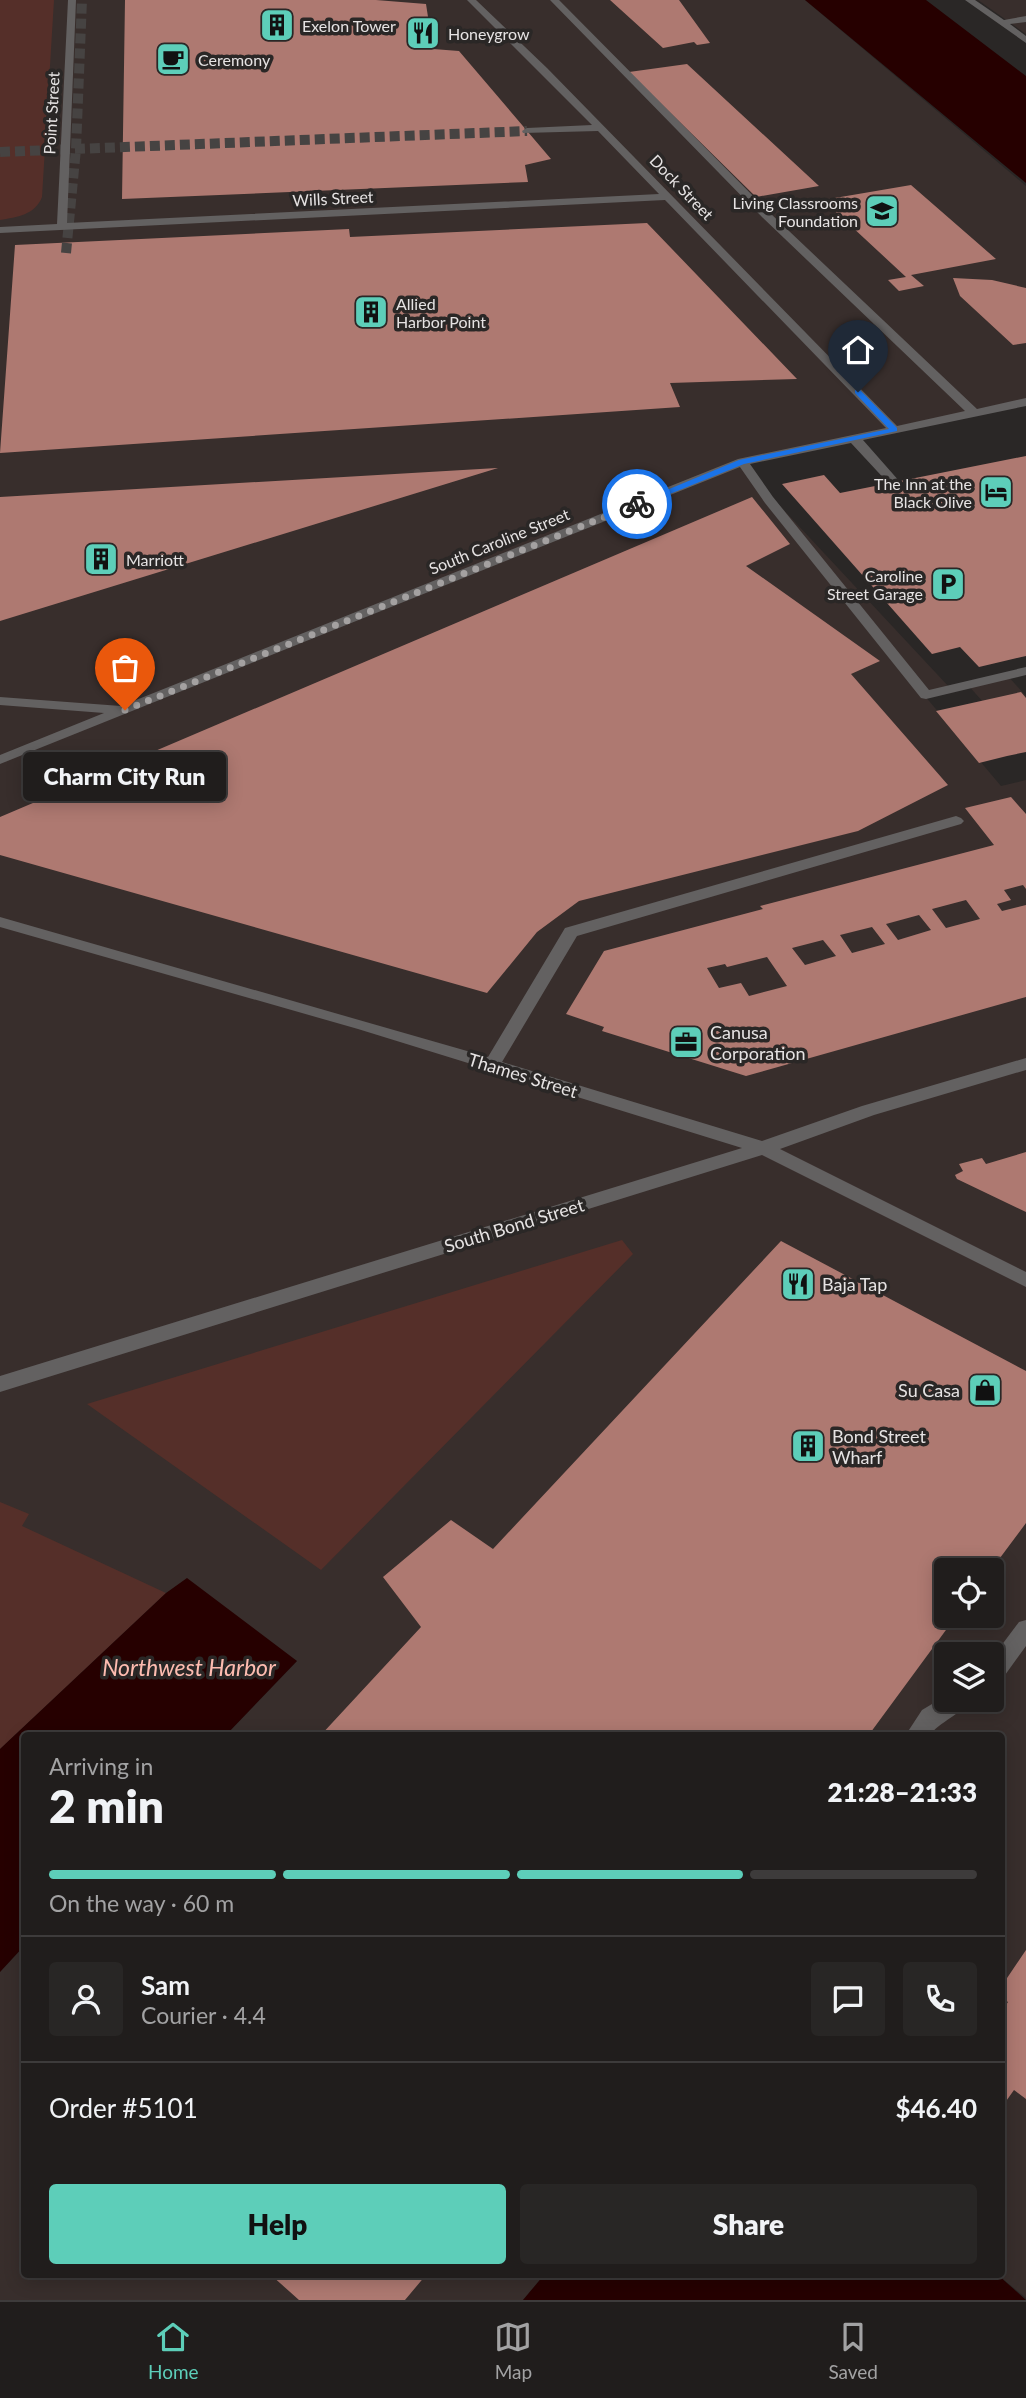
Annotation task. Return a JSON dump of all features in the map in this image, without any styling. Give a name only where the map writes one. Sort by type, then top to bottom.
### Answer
[{"type":"street","name":"Point Street","points":[[62,227],[72,0]]},
{"type":"street","name":"Dock Street","points":[[471,0],[895,430]]},
{"type":"street","points":[[554,0],[766,215],[974,413]]},
{"type":"street","points":[[969,0],[1026,40]]},
{"type":"street","points":[[1002,23],[1026,19]]},
{"type":"street","points":[[527,131],[600,128]]},
{"type":"street","name":"Wills Street","points":[[0,230],[667,197]]},
{"type":"street","name":"South Caroline Street","points":[[0,760],[742,462],[1026,402]]},
{"type":"street","points":[[853,438],[894,482]]},
{"type":"street","points":[[742,462],[769,500],[926,695],[1026,671]]},
{"type":"street","points":[[0,701],[125,710]]},
{"type":"street","points":[[491,1066],[571,932],[956,821]]},
{"type":"street","name":"Thames Street","points":[[0,922],[350,1021],[763,1148],[1026,1280]]},
{"type":"street","name":"South Bond Street","points":[[0,1384],[763,1148],[868,1110],[1026,1064]]},
{"type":"street","points":[[1004,1659],[1026,1629]]},
{"type":"street","points":[[918,1732],[930,1717],[938,1712]]},
{"type":"shaded area","points":[[0,0],[805,0],[1026,186],[1026,401],[739,462],[950,688],[924,695],[1001,786],[1026,780],[1026,2298],[1002,2278],[1005,2278],[1005,1732],[229,1732],[297,1661],[174,1590],[166,1593],[0,1749]]},
{"type":"shaded area","points":[[0,0],[54,0],[42,197],[30,211],[0,220]]},
{"type":"shaded area","points":[[978,0],[1026,0],[1026,34]]},
{"type":"shaded area","points":[[1007,675],[1026,696],[1026,750],[967,684]]},
{"type":"shaded area","points":[[622,1240],[633,1254],[321,1570],[87,1404]]},
{"type":"shaded area","points":[[0,1502],[29,1514],[22,1526],[166,1593],[0,1749]]},
{"type":"shaded area","points":[[21,1949],[21,2278],[541,2278],[523,2300],[0,2300],[0,1972]]},
{"type":"water","points":[[805,0],[926,0],[1026,76],[1026,183]]},
{"type":"water","name":"Northwest Harbor","points":[[187,1578],[297,1661],[229,1732],[21,1732],[21,1949],[0,1972],[0,1749],[166,1593]]},
{"type":"water","points":[[541,2278],[1001,2278],[1026,2300],[523,2300]]},
{"type":"building","points":[[125,0],[376,0],[426,4],[433,49],[459,51],[551,159],[525,165],[528,182],[122,199]]},
{"type":"building","points":[[610,0],[679,0],[710,43],[697,45],[694,42],[663,48]]},
{"type":"building","points":[[687,64],[819,186],[756,197],[629,72]]},
{"type":"building","points":[[911,185],[996,259],[911,275],[924,286],[899,291],[888,280],[906,277],[823,200]]},
{"type":"building","name":"Allied Harbor Point","points":[[647,223],[797,379],[670,383],[680,407],[0,453],[15,245],[349,229],[350,237]]},
{"type":"building","points":[[953,278],[992,280],[1026,288],[1026,343],[1013,345],[960,296]]},
{"type":"building","name":"Caroline Street Garage","points":[[1026,456],[1026,656],[979,667],[960,647],[932,654],[782,484],[824,475],[840,493]]},
{"type":"building","name":"Marriott","points":[[498,468],[0,621],[0,497]]},
{"type":"building","points":[[752,497],[790,544],[746,566],[880,661],[851,674],[948,785],[858,831],[579,901],[537,932],[487,993],[0,855],[0,817]]},
{"type":"building","points":[[1021,692],[1026,698],[1026,752],[979,763],[936,711]]},
{"type":"building","points":[[1011,797],[1026,814],[1026,889],[1023,885],[1004,890],[1011,900],[997,904],[1002,911],[1026,905],[1026,997],[746,1076],[602,1031],[604,1027],[566,1014],[604,951],[763,909],[760,906],[994,845],[965,808]],"holes":[[[966,900],[980,919],[946,928],[932,909]],[[919,915],[931,930],[898,940],[886,924]],[[872,927],[885,944],[852,953],[840,935]],[[823,940],[836,956],[805,965],[792,948]],[[767,957],[787,986],[749,996],[741,983],[719,988],[707,968],[725,964],[727,967]]]},
{"type":"building","points":[[1026,1152],[1026,1212],[957,1179],[955,1175],[963,1171],[959,1164],[982,1158],[986,1164]]},
{"type":"building","name":"Bond Street Wharf","points":[[781,1241],[1026,1371],[1026,1523],[1000,1558],[934,1558],[934,1628],[947,1628],[937,1642],[934,1642],[934,1646],[871,1732],[324,1732],[421,1627],[383,1577],[451,1520],[493,1549]]},
{"type":"building","points":[[1026,1950],[1026,2099],[1014,2090],[1005,2103],[1005,2006],[1008,2002],[1005,2000],[1005,1981]]},
{"type":"building","points":[[274,2278],[423,2278],[405,2300],[299,2300]]},
{"type":"tunnel","points":[[76,149],[82,0]]},
{"type":"tunnel","points":[[76,149],[527,131]]},
{"type":"tunnel","points":[[0,152],[76,149]]},
{"type":"tunnel","points":[[66,253],[76,149]]},
{"type":"way so far","points":[[125,710],[637,504]]},
{"type":"place","name":"Exelon Tower","points":[[277,25]]},
{"type":"place","name":"Honeygrow","points":[[423,33]]},
{"type":"place","name":"Ceremony","points":[[173,59]]},
{"type":"place","name":"Living Classrooms Foundation","points":[[882,211]]},
{"type":"place","name":"Allied Harbor Point","points":[[371,312]]},
{"type":"place","name":"The Inn at the Black Olive","points":[[996,492]]},
{"type":"place","name":"Marriott","points":[[101,559]]},
{"type":"place","name":"Caroline Street Garage","points":[[948,584]]},
{"type":"place","name":"Charm City Run","points":[[125,710]]},
{"type":"place","name":"Canusa Corporation","points":[[686,1042]]},
{"type":"place","name":"Baja Tap","points":[[798,1284]]},
{"type":"place","name":"Su Casa","points":[[985,1390]]},
{"type":"place","name":"Bond Street Wharf","points":[[808,1446]]},
{"type":"route","points":[[637,504],[742,462],[895,430],[858,392]]}]
